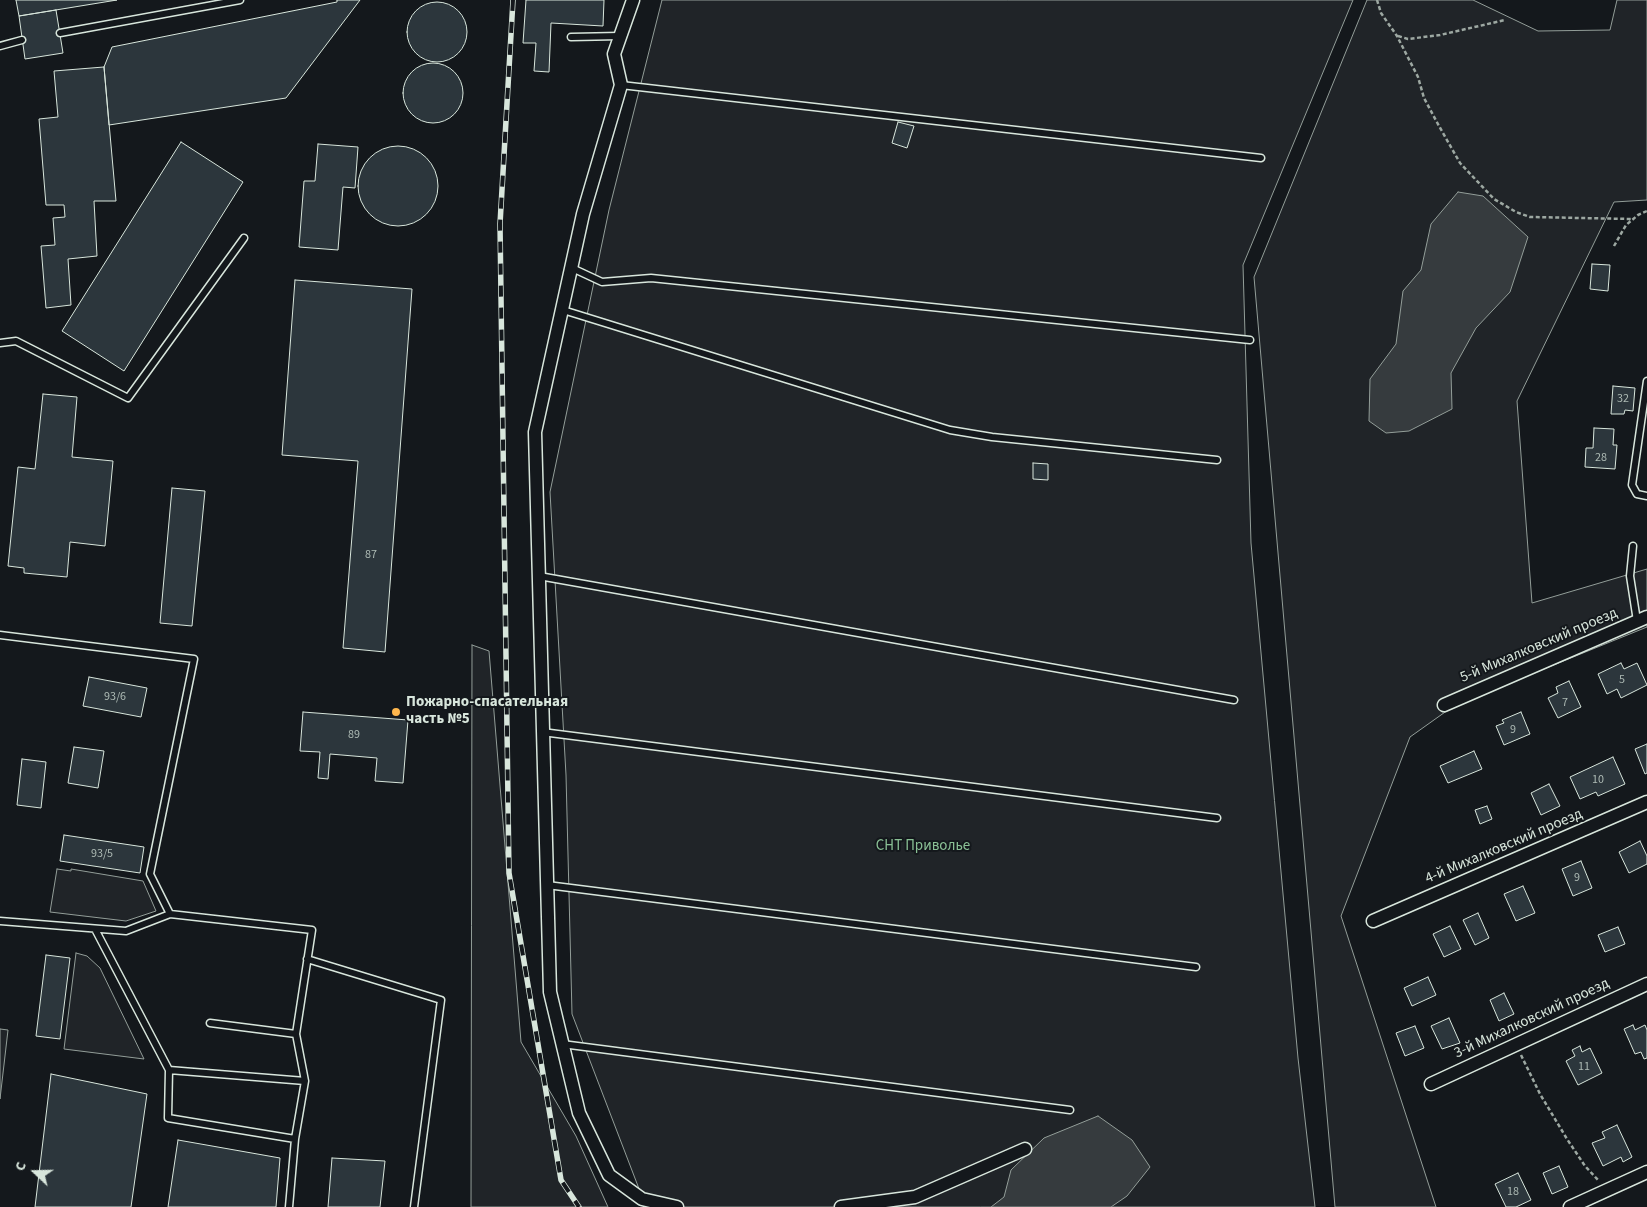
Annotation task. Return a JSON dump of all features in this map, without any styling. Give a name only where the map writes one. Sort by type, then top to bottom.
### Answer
[{"type":"street","points":[[633,0],[614,54],[621,86],[583,214],[535,432],[546,885],[550,992],[579,1113],[609,1175],[642,1198],[677,1207]]},
{"type":"street","name":"5-й Михалковский проезд","points":[[1444,705],[1642,619]]},
{"type":"street","name":"4-й Михалковский проезд","points":[[1373,921],[1647,802]]},
{"type":"street","name":"3-й Михалковский проезд","points":[[1431,1084],[1647,984]]},
{"type":"street","points":[[841,1207],[915,1197],[1024,1149]]},
{"type":"street","points":[[1570,1207],[1647,1172]]},
{"type":"lane","points":[[60,33],[240,0]]},
{"type":"lane","points":[[571,37],[620,36]]},
{"type":"lane","points":[[0,46],[22,40]]},
{"type":"lane","points":[[621,86],[1261,158]]},
{"type":"lane","points":[[0,343],[16,341],[128,398],[244,238]]},
{"type":"lane","points":[[572,268],[602,282],[651,278],[1250,340]]},
{"type":"lane","points":[[563,310],[950,430],[992,437],[1217,460]]},
{"type":"lane","points":[[1647,381],[1632,485],[1638,494],[1647,496]]},
{"type":"lane","points":[[1633,546],[1630,576],[1642,619]]},
{"type":"lane","points":[[539,576],[1234,700]]},
{"type":"lane","points":[[0,634],[194,659],[150,874],[170,914]]},
{"type":"lane","points":[[542,732],[1217,818]]},
{"type":"lane","points":[[546,885],[1196,967]]},
{"type":"lane","points":[[0,922],[126,931],[170,914],[312,930],[296,1034],[305,1081],[294,1138],[289,1207]]},
{"type":"lane","points":[[95,929],[169,1070],[168,1118],[294,1138]]},
{"type":"lane","points":[[307,959],[441,1000],[414,1207]]},
{"type":"lane","points":[[210,1023],[296,1034]]},
{"type":"lane","points":[[562,1044],[1070,1110]]},
{"type":"lane","points":[[169,1070],[305,1081]]},
{"type":"path","points":[[1377,0],[1381,13],[1397,36],[1418,77],[1424,98],[1447,141],[1460,162],[1494,199],[1516,212],[1530,216],[1632,219]]},
{"type":"path","points":[[1397,36],[1408,39],[1440,35],[1505,20]]},
{"type":"path","points":[[1614,246],[1632,219],[1647,211]]},
{"type":"path","points":[[1516,1045],[1540,1094],[1567,1140],[1585,1166],[1607,1190]]},
{"type":"green space","name":"СНТ Приволье","points":[[662,0],[1353,0],[1243,265],[1251,543],[1298,1058],[1315,1207],[646,1207],[572,1014],[566,775],[550,492],[609,210]]},
{"type":"green space","points":[[1367,0],[1473,0],[1538,31],[1610,30],[1617,0],[1647,0],[1647,200],[1614,202],[1517,401],[1532,603],[1647,569],[1647,627],[1455,705],[1410,737],[1341,916],[1436,1207],[1335,1207],[1254,277]]},
{"type":"green space","points":[[472,645],[489,651],[521,1042],[576,1136],[608,1207],[471,1207]]},
{"type":"green space","points":[[57,869],[71,871],[71,869],[143,881],[156,911],[126,921],[50,912]]},
{"type":"green space","points":[[76,953],[87,956],[100,968],[144,1059],[64,1049]]},
{"type":"green space","points":[[0,1029],[8,1030],[0,1099]]},
{"type":"shaded area","points":[[1458,192],[1483,196],[1528,237],[1510,292],[1476,328],[1451,373],[1452,409],[1409,431],[1386,433],[1369,421],[1370,379],[1396,344],[1403,291],[1421,270],[1431,224]]},
{"type":"shaded area","points":[[1098,1116],[1132,1140],[1150,1167],[1127,1196],[1111,1207],[991,1207],[1004,1197],[1011,1170],[1044,1138]]},
{"type":"building","points":[[16,0],[117,0],[19,16]]},
{"type":"building","points":[[337,0],[360,0],[286,98],[109,125],[104,67],[112,47],[337,2]]},
{"type":"building","points":[[526,0],[604,0],[603,26],[551,23],[549,72],[534,71],[536,43],[523,43]]},
{"type":"building","points":[[437,2],[454,7],[462,15],[467,32],[462,49],[454,57],[437,62],[420,57],[412,49],[407,32],[412,15],[420,7]]},
{"type":"building","points":[[56,10],[63,53],[25,59],[19,16]]},
{"type":"building","points":[[433,63],[450,68],[458,76],[463,93],[458,110],[450,118],[433,123],[416,118],[408,110],[403,93],[408,76],[416,68]]},
{"type":"building","points":[[104,67],[116,201],[94,201],[97,256],[68,259],[71,305],[46,308],[41,246],[55,245],[53,218],[65,217],[64,205],[46,205],[39,119],[58,117],[54,71]]},
{"type":"building","points":[[898,122],[914,126],[907,148],[892,143]]},
{"type":"building","points":[[181,142],[243,182],[124,371],[62,331]]},
{"type":"building","points":[[318,144],[358,147],[355,188],[343,187],[338,250],[299,247],[304,181],[315,181]]},
{"type":"building","points":[[398,146],[413,149],[426,158],[435,171],[438,186],[435,201],[426,214],[413,223],[398,226],[383,223],[370,214],[361,201],[358,186],[361,171],[370,158],[383,149]]},
{"type":"building","points":[[1592,264],[1610,265],[1608,291],[1590,289]]},
{"type":"building","points":[[295,280],[412,289],[385,652],[343,648],[358,461],[282,455]]},
{"type":"building","points":[[1613,386],[1635,388],[1633,411],[1625,410],[1624,414],[1611,414]]},
{"type":"building","points":[[43,394],[77,397],[72,457],[113,461],[105,546],[70,542],[67,577],[24,573],[24,568],[8,566],[18,467],[35,469]]},
{"type":"building","points":[[1594,428],[1614,429],[1613,445],[1617,445],[1615,469],[1585,467],[1586,448],[1593,448]]},
{"type":"building","points":[[1033,463],[1048,464],[1048,480],[1033,479]]},
{"type":"building","points":[[172,488],[205,491],[192,626],[160,623]]},
{"type":"building","points":[[1621,663],[1624,669],[1637,663],[1647,685],[1621,698],[1617,689],[1607,694],[1598,674]]},
{"type":"building","points":[[89,677],[147,688],[141,717],[83,706]]},
{"type":"building","points":[[1569,681],[1581,707],[1558,718],[1548,698],[1558,693],[1556,687]]},
{"type":"building","points":[[303,712],[408,720],[403,783],[375,781],[377,758],[330,754],[328,779],[318,778],[320,752],[300,751]]},
{"type":"building","points":[[1521,712],[1530,734],[1504,745],[1496,726],[1504,723],[1502,720]]},
{"type":"building","points":[[1647,744],[1647,773],[1645,774],[1635,749]]},
{"type":"building","points":[[74,747],[104,751],[98,788],[68,783]]},
{"type":"building","points":[[1474,751],[1482,769],[1448,783],[1440,766]]},
{"type":"building","points":[[1613,757],[1625,784],[1598,796],[1596,792],[1580,799],[1570,777]]},
{"type":"building","points":[[22,759],[46,762],[41,808],[17,805]]},
{"type":"building","points":[[1549,784],[1560,806],[1541,815],[1531,793]]},
{"type":"building","points":[[1487,806],[1492,819],[1480,824],[1475,810]]},
{"type":"building","points":[[64,835],[144,847],[140,873],[60,861]]},
{"type":"building","points":[[1640,841],[1647,856],[1647,864],[1629,873],[1619,852]]},
{"type":"building","points":[[1581,861],[1592,888],[1573,896],[1562,869]]},
{"type":"building","points":[[1523,886],[1535,913],[1516,921],[1504,894]]},
{"type":"building","points":[[1478,913],[1489,938],[1475,945],[1463,920]]},
{"type":"building","points":[[1450,926],[1461,949],[1444,957],[1433,934]]},
{"type":"building","points":[[1618,927],[1625,944],[1605,952],[1598,935]]},
{"type":"building","points":[[46,955],[70,958],[60,1039],[36,1036]]},
{"type":"building","points":[[1428,977],[1436,995],[1412,1006],[1404,988]]},
{"type":"building","points":[[1504,993],[1514,1014],[1499,1021],[1490,1000]]},
{"type":"building","points":[[1449,1018],[1460,1043],[1442,1049],[1431,1026]]},
{"type":"building","points":[[1633,1025],[1635,1030],[1645,1025],[1647,1030],[1647,1058],[1644,1059],[1641,1052],[1635,1054],[1624,1029]]},
{"type":"building","points":[[1415,1026],[1424,1048],[1405,1056],[1396,1033]]},
{"type":"building","points":[[1580,1046],[1582,1052],[1590,1048],[1602,1073],[1578,1085],[1566,1061],[1575,1056],[1572,1050]]},
{"type":"building","points":[[51,1074],[147,1094],[131,1207],[35,1207]]},
{"type":"building","points":[[1617,1125],[1632,1157],[1623,1162],[1621,1157],[1603,1166],[1592,1143],[1605,1138],[1602,1132]]},
{"type":"building","points":[[178,1140],[280,1158],[276,1207],[168,1207]]},
{"type":"building","points":[[332,1158],[385,1161],[380,1207],[328,1207]]},
{"type":"building","points":[[1559,1166],[1568,1187],[1552,1194],[1543,1173]]},
{"type":"building","points":[[1518,1173],[1531,1200],[1516,1207],[1506,1207],[1495,1184]]},
{"type":"railway","points":[[513,0],[500,224],[509,873],[561,1180],[579,1207]]},
{"type":"place","name":"Пожарно-спасательная часть №5","points":[[396,712]]}]
